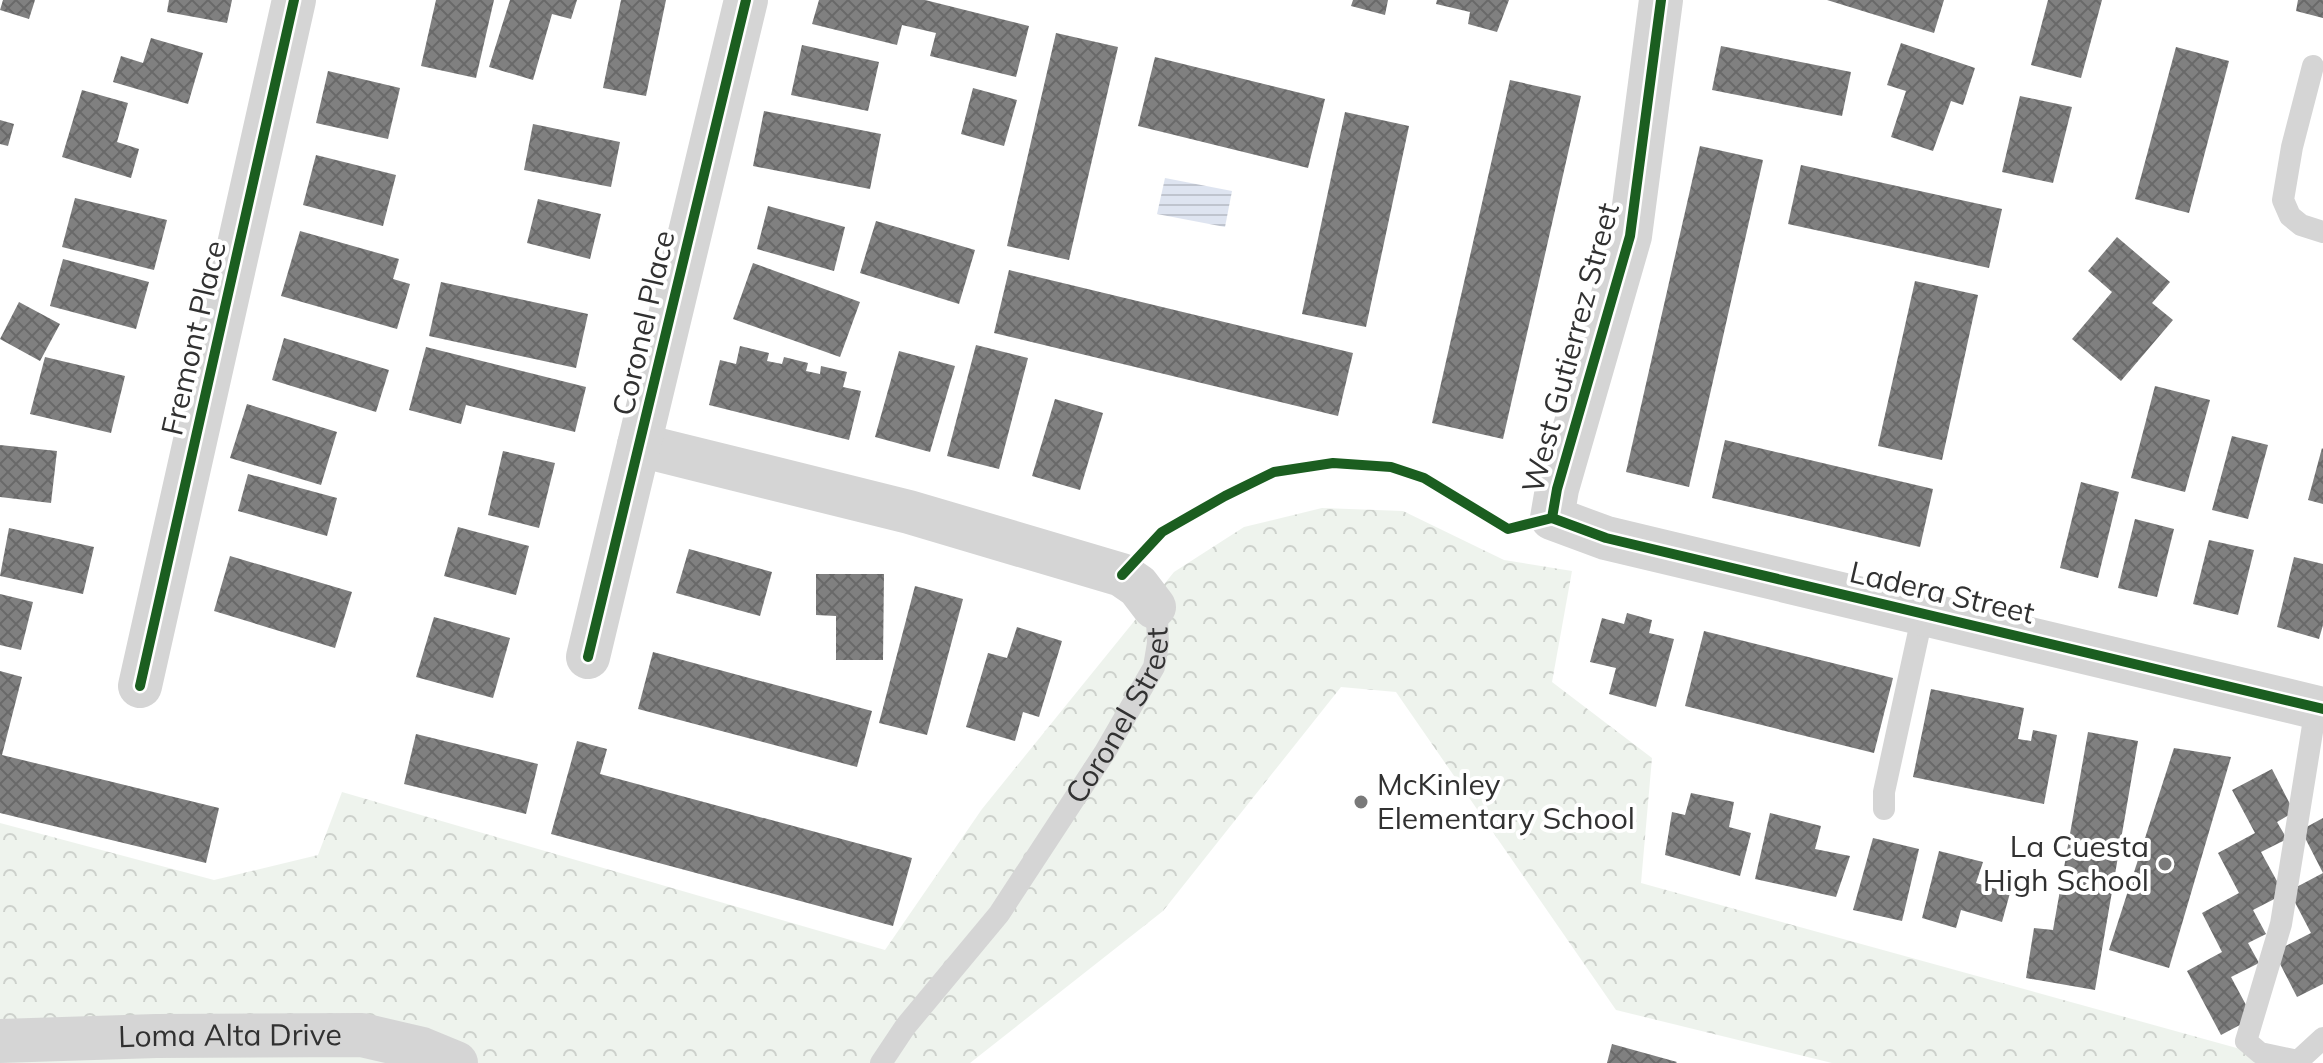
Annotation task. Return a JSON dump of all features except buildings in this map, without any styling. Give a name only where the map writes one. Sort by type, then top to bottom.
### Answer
[{"type":"street","name":"Fremont Place","points":[[140,686],[294,0]]},
{"type":"street","name":"Coronel Place","points":[[588,657],[746,0]]},
{"type":"street","name":"West Gutierrez Street","points":[[1552,518],[1557,489],[1630,236],[1661,0]]},
{"type":"street","name":"Coronel Street","points":[[639,445],[909,512],[1122,575],[1138,586],[1154,607]]},
{"type":"street","name":"Ladera Street","points":[[1552,518],[1606,538],[2320,708]]},
{"type":"street","name":"Loma Alta Drive","points":[[0,1041],[156,1036],[362,1035],[422,1049],[456,1063]]},
{"type":"lane","points":[[2313,66],[2292,147],[2283,200],[2290,216],[2301,225],[2323,232]]},
{"type":"lane","name":"Coronel Street","points":[[881,1063],[905,1027],[999,914],[1105,752],[1154,667],[1158,643],[1154,607]]},
{"type":"lane","points":[[1884,809],[1884,792],[1923,613]]},
{"type":"lane","points":[[2320,708],[2281,924],[2246,1041],[2260,1053],[2298,1061],[2323,1038]]},
{"type":"green space","points":[[1322,508],[1403,511],[1504,560],[1572,571],[1552,682],[1652,758],[1641,883],[2291,1063],[1832,1063],[1616,1010],[1396,692],[1341,687],[1163,911],[970,1063],[0,1063],[0,823],[214,880],[318,855],[342,792],[885,950],[982,809],[1174,572],[1244,527]]},
{"type":"shaded area","points":[[1165,178],[1232,191],[1225,227],[1157,214]]},
{"type":"cycle path","points":[[140,686],[294,0]]},
{"type":"cycle path","points":[[588,657],[746,0]]},
{"type":"cycle path","points":[[1552,518],[1557,489],[1630,236],[1661,0]]},
{"type":"cycle path","points":[[1122,575],[1162,532],[1225,496],[1274,472],[1333,463],[1391,467],[1424,478],[1508,529],[1552,518]]},
{"type":"cycle path","points":[[1552,518],[1606,538],[2323,709]]},
{"type":"place","name":"McKinley Elementary School","points":[[1361,802]]},
{"type":"place","name":"La Cuesta High School","points":[[2165,864]]}]
